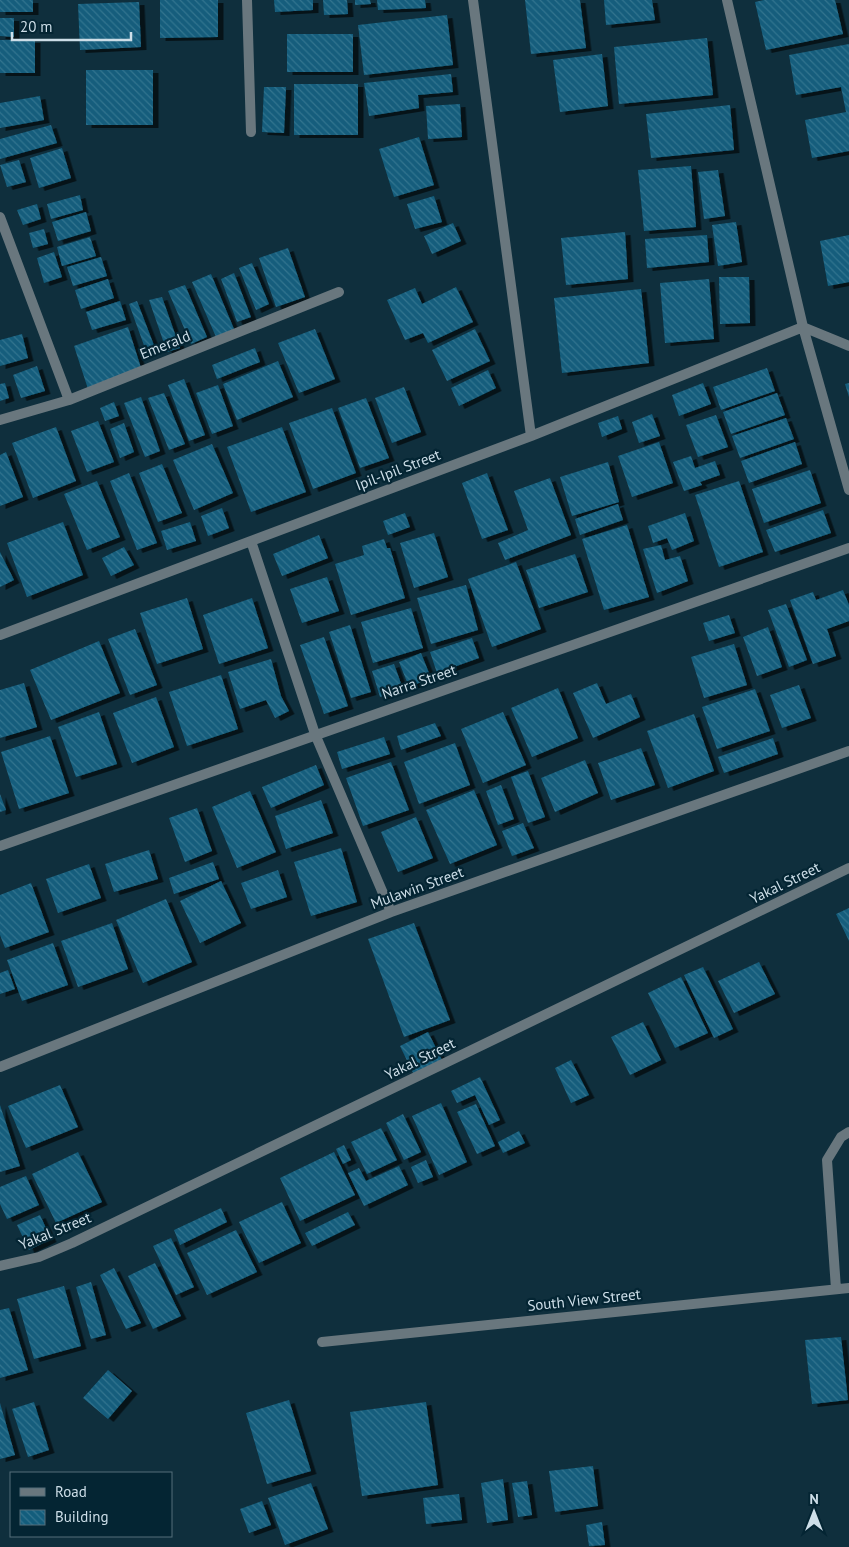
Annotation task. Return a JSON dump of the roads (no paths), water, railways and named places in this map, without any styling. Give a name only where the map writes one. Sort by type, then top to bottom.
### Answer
[{"type":"street","points":[[247,0],[251,132]]},
{"type":"street","points":[[473,0],[531,436]]},
{"type":"street","points":[[727,0],[804,327],[849,490]]},
{"type":"street","points":[[0,216],[69,400]]},
{"type":"street","name":"Emerald","points":[[0,420],[69,400],[339,292]]},
{"type":"street","points":[[804,327],[849,346]]},
{"type":"street","name":"Ipil-Ipil Street","points":[[0,635],[531,436],[804,327]]},
{"type":"street","points":[[251,541],[315,734],[391,912]]},
{"type":"street","name":"Narra Street","points":[[0,846],[849,548]]},
{"type":"street","name":"Mulawin Street","points":[[0,1067],[391,912],[849,751]]},
{"type":"street","name":"Yakal Street","points":[[0,1266],[39,1257],[72,1243],[849,868]]},
{"type":"street","points":[[836,1289],[827,1160],[841,1137],[849,1132]]},
{"type":"street","name":"South View Street","points":[[322,1342],[849,1288]]}]
